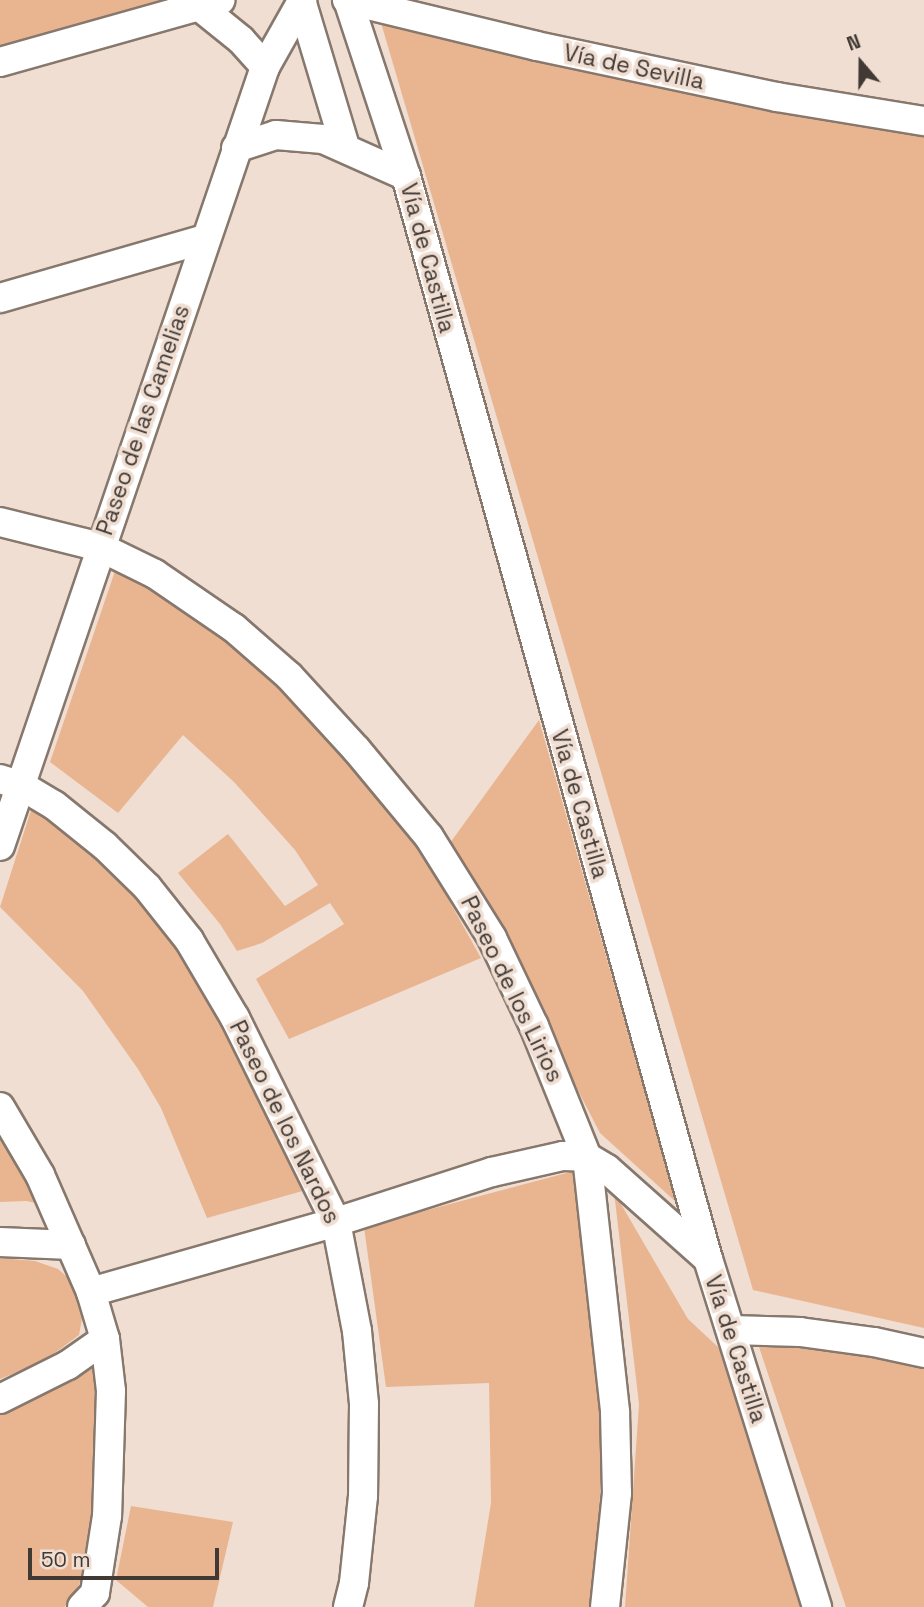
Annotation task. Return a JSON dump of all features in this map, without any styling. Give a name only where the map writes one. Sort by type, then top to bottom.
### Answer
[{"type":"street","name":"Vía de Sevilla","points":[[348,0],[425,9],[537,46],[777,97],[924,121]]},
{"type":"street","name":"Vía de Castilla","points":[[348,0],[405,176],[708,1259],[817,1607]]},
{"type":"street","points":[[301,1],[345,147]]},
{"type":"street","name":"Paseo de las Camelias","points":[[0,846],[11,782],[100,547],[236,148],[265,67],[301,1]]},
{"type":"street","points":[[0,62],[209,3],[265,67]]},
{"type":"street","points":[[236,148],[276,135],[297,134],[345,147],[405,176]]},
{"type":"street","points":[[0,298],[204,239]]},
{"type":"street","name":"Paseo de los Lirios","points":[[0,522],[100,547],[155,574],[234,628],[289,676],[356,749],[429,837],[492,938],[534,1026],[587,1157],[615,1412],[617,1493],[605,1607]]},
{"type":"street","name":"Paseo de los Nardos","points":[[11,782],[54,805],[104,846],[147,887],[189,940],[235,1018],[336,1222],[355,1319],[364,1404],[363,1496],[354,1583],[348,1607]]},
{"type":"street","points":[[0,1107],[40,1175],[91,1292],[105,1339],[111,1391],[111,1451],[107,1516],[95,1602]]},
{"type":"street","points":[[91,1292],[336,1222],[533,1161],[563,1156],[587,1157],[629,1186],[708,1259]]},
{"type":"street","points":[[0,1242],[71,1245]]},
{"type":"street","points":[[731,1330],[800,1332],[874,1342],[924,1353]]},
{"type":"street","points":[[0,1399],[68,1365],[105,1339]]},
{"type":"shaded area","points":[[0,0],[187,0],[0,51]]},
{"type":"shaded area","points":[[379,16],[924,132],[924,1328],[753,1290]]},
{"type":"shaded area","points":[[115,571],[178,605],[236,649],[309,714],[392,809],[442,888],[481,958],[289,1039],[256,979],[344,924],[330,903],[262,943],[237,951],[220,924],[178,873],[228,834],[285,906],[318,885],[295,850],[234,782],[183,735],[118,813],[50,762]]},
{"type":"shaded area","points":[[539,720],[676,1202],[600,1133],[450,843]]},
{"type":"shaded area","points":[[33,804],[119,876],[192,963],[263,1085],[306,1190],[207,1218],[161,1108],[138,1069],[83,991],[0,907]]},
{"type":"shaded area","points":[[0,1127],[51,1206],[26,1201],[0,1202]]},
{"type":"shaded area","points":[[574,1171],[602,1402],[598,1583],[591,1607],[474,1607],[491,1503],[489,1383],[386,1387],[364,1227]]},
{"type":"shaded area","points":[[614,1192],[688,1319],[718,1347],[741,1392],[809,1607],[625,1607],[639,1404]]},
{"type":"shaded area","points":[[0,1258],[35,1261],[58,1269],[76,1285],[84,1308],[79,1335],[44,1361],[0,1379]]},
{"type":"shaded area","points":[[756,1338],[924,1363],[924,1607],[846,1607]]},
{"type":"shaded area","points":[[95,1351],[99,1413],[93,1507],[83,1576],[70,1603],[64,1607],[0,1607],[0,1411]]},
{"type":"shaded area","points":[[131,1506],[233,1522],[213,1607],[148,1607],[116,1580]]}]
